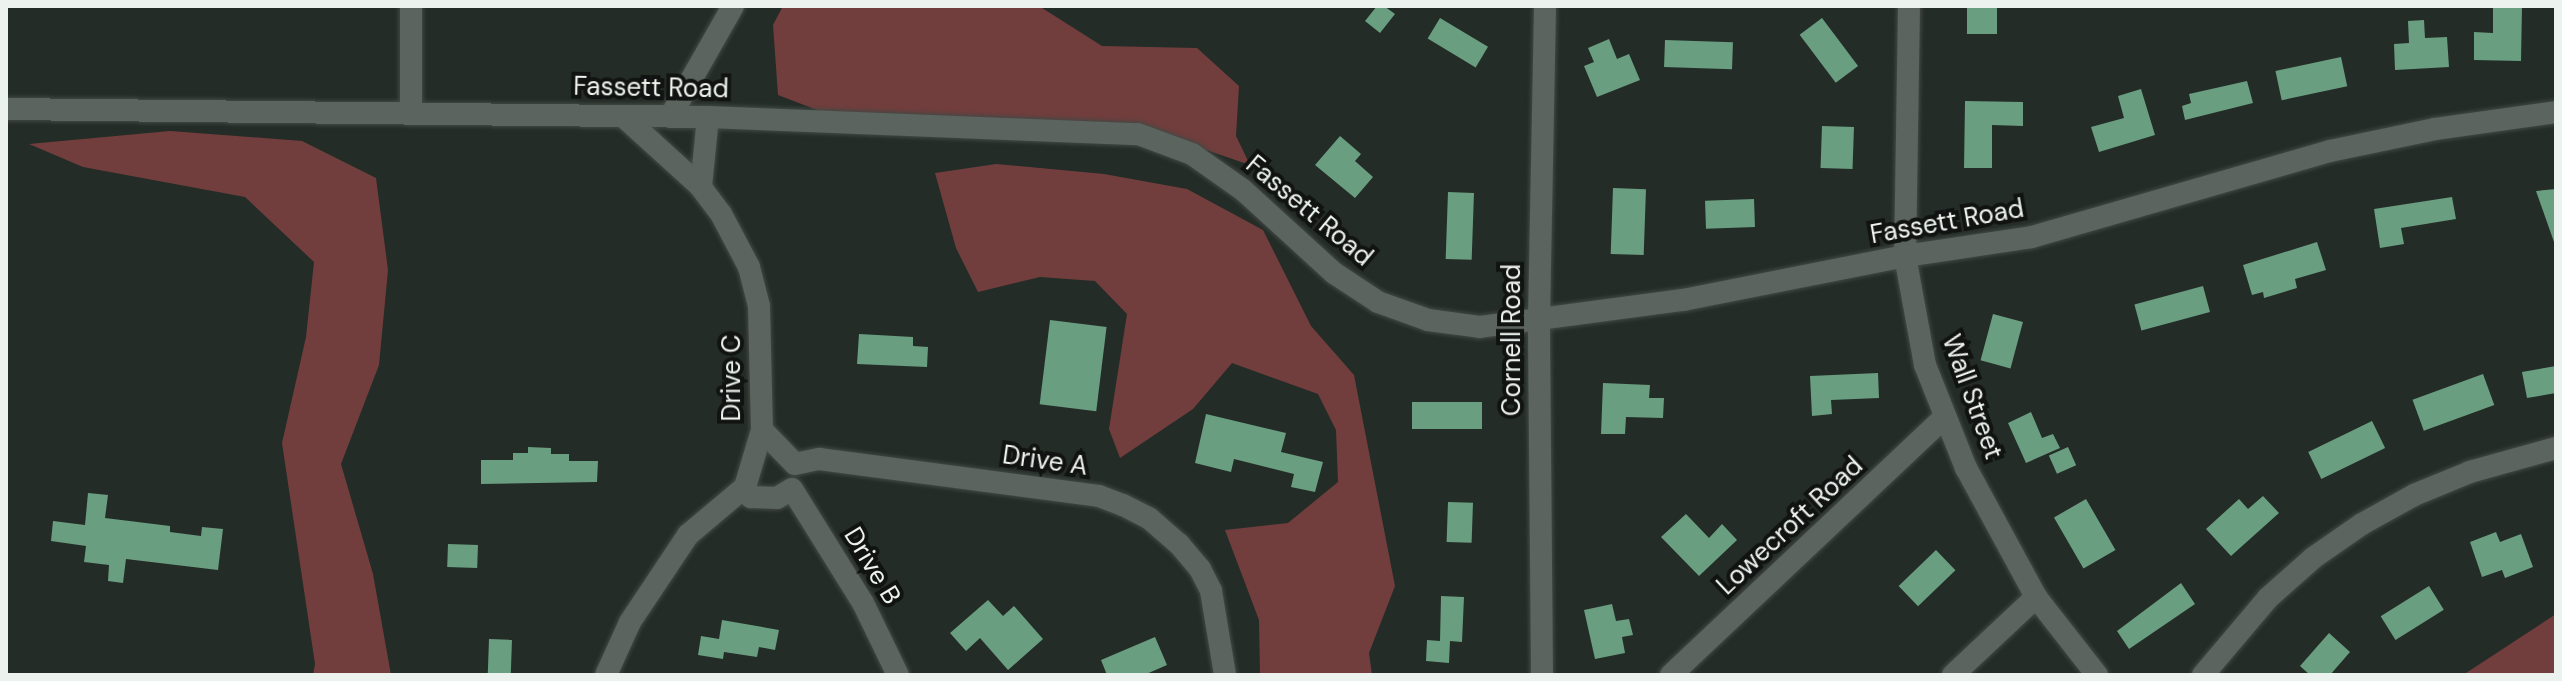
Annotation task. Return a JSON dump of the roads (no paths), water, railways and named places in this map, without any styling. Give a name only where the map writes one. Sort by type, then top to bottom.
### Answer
[{"type":"street","points":[[411,6],[411,112]]},
{"type":"street","points":[[670,117],[733,6]]},
{"type":"street","name":"Cornell Road","points":[[1542,675],[1539,319],[1545,6]]},
{"type":"street","name":"Wall Street","points":[[1909,6],[1905,256],[1925,365],[1966,468],[2036,597],[2097,675]]},
{"type":"street","name":"Fassett Road","points":[[6,109],[708,117],[1138,134],[1192,154],[1243,190],[1334,273],[1378,302],[1428,320],[1480,327],[1683,300],[1905,256],[2032,237],[2330,151],[2435,129],[2556,112]]},
{"type":"street","name":"Drive C","points":[[623,116],[701,187],[721,214],[749,267],[759,306],[762,430],[745,487]]},
{"type":"street","points":[[701,187],[708,117]]},
{"type":"street","name":"Lowecroft Road","points":[[1671,675],[1945,417]]},
{"type":"street","points":[[606,675],[630,622],[688,535],[745,487],[751,497],[777,498],[792,489],[795,464],[762,430]]},
{"type":"street","points":[[2203,675],[2268,598],[2313,558],[2362,524],[2414,495],[2470,472],[2556,448]]},
{"type":"street","name":"Drive A","points":[[795,464],[819,459],[1099,496],[1123,505],[1150,519],[1179,544],[1200,569],[1211,591],[1225,675]]},
{"type":"street","name":"Drive B","points":[[792,489],[863,603],[898,675]]},
{"type":"street","points":[[1953,675],[2036,597]]}]
